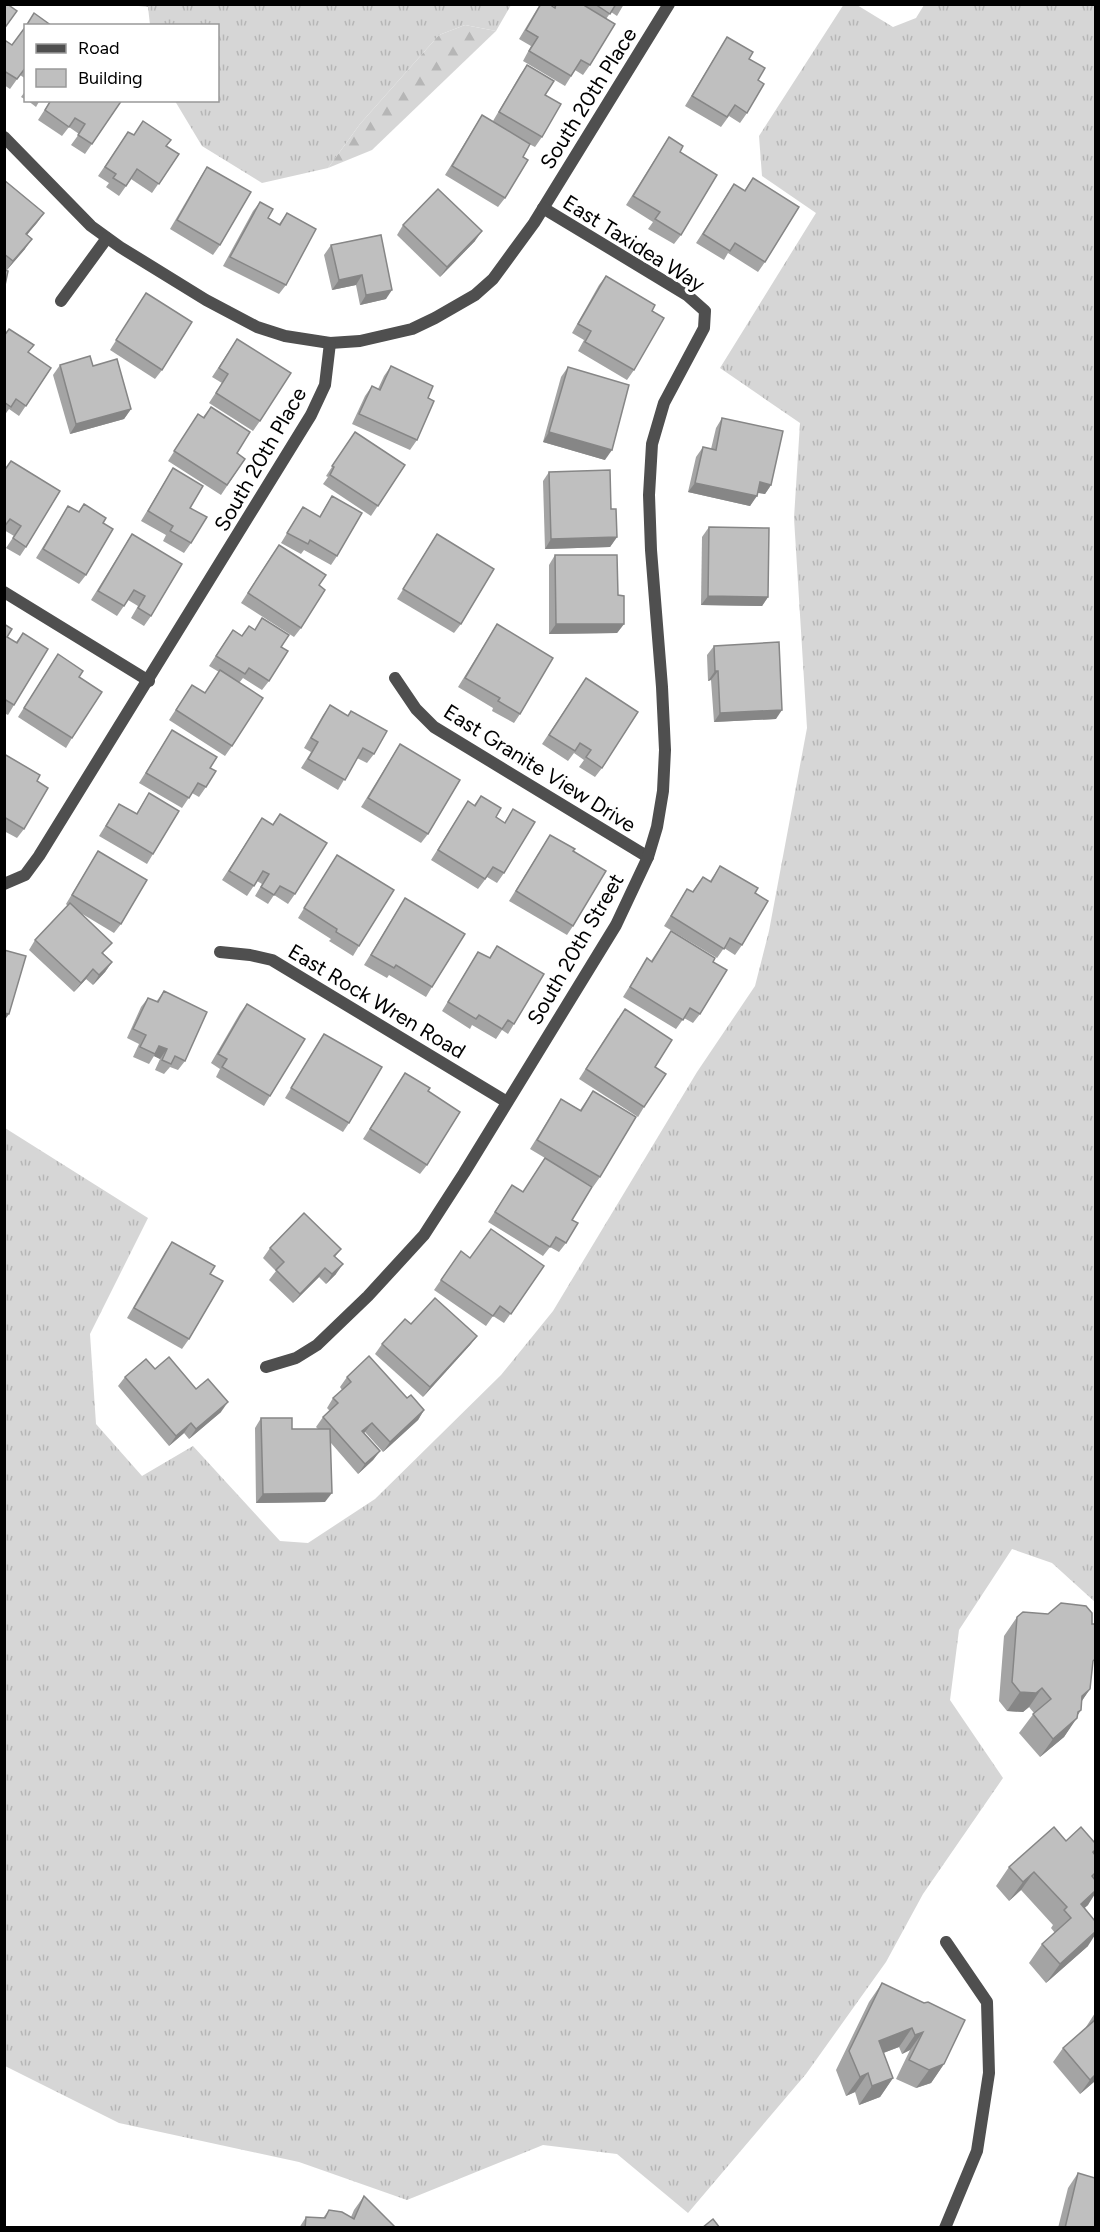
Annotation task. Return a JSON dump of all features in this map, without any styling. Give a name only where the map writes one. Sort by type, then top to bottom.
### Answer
[{"type":"street","name":"South 20th Place","points":[[4,884],[25,874],[39,856],[311,415],[325,385],[330,343],[360,341],[412,329],[456,307],[475,295],[493,279],[519,246],[669,4]]},
{"type":"street","points":[[4,136],[91,226],[107,238],[206,300],[246,322],[285,336],[330,343]]},
{"type":"street","name":"East Taxidea Way","points":[[543,208],[687,295],[705,311]]},
{"type":"street","points":[[61,301],[107,238]]},
{"type":"street","name":"South 20th Street","points":[[266,1367],[296,1359],[317,1345],[401,1262],[424,1235],[616,925],[635,889],[657,827],[663,791],[665,750],[651,550],[649,495],[652,444],[664,403],[704,328],[705,311]]},
{"type":"street","points":[[4,592],[148,681]]},
{"type":"street","name":"East Granite View Drive","points":[[395,678],[416,709],[434,727],[648,857]]},
{"type":"street","name":"East Rock Wren Road","points":[[220,952],[272,960],[507,1102]]},
{"type":"street","points":[[945,2228],[977,2151],[989,2073],[987,2002],[946,1942]]},
{"type":"green space","points":[[844,4],[857,5],[893,27],[916,18],[924,5],[1095,5],[1095,1602],[1052,1563],[1012,1549],[959,1630],[950,1700],[1003,1778],[923,1894],[886,1962],[806,2074],[688,2213],[617,2154],[543,2145],[407,2200],[299,2162],[119,2123],[5,2066],[5,1128],[148,1218],[90,1334],[96,1424],[142,1476],[193,1446],[280,1541],[308,1543],[375,1499],[501,1375],[553,1311],[697,1072],[755,986],[769,931],[807,728],[794,518],[800,423],[720,368],[816,213],[762,176],[759,136]]},
{"type":"green space","points":[[129,5],[511,5],[496,31],[465,25],[439,35],[360,124],[328,168],[262,183],[202,146],[176,102],[219,102],[219,24],[150,24],[148,7]]},
{"type":"green space","points":[[465,25],[496,31],[372,150],[328,168],[360,124],[439,35]]},
{"type":"building","points":[[4,4],[17,11],[4,29]]},
{"type":"building","points":[[541,4],[549,4],[555,8],[556,4],[582,4],[615,24],[590,65],[581,60],[571,76],[529,51],[538,37],[526,30]]},
{"type":"building","points":[[595,4],[616,4],[610,14]]},
{"type":"building","points":[[34,13],[49,24],[27,24]]},
{"type":"building","points":[[24,29],[24,70],[17,79],[4,71],[4,44],[6,41],[12,45]]},
{"type":"building","points":[[727,37],[753,52],[749,59],[765,68],[758,80],[764,84],[747,113],[735,105],[727,117],[692,96]]},
{"type":"building","points":[[527,65],[554,81],[545,95],[561,104],[542,137],[499,112]]},
{"type":"building","points":[[50,102],[121,102],[92,144],[78,135],[85,124],[75,118],[69,127],[45,110]]},
{"type":"building","points":[[482,115],[530,144],[523,157],[528,160],[505,198],[452,166]]},
{"type":"building","points":[[143,121],[171,140],[166,146],[179,154],[159,184],[137,169],[126,186],[113,178],[116,174],[105,167],[128,132],[134,135]]},
{"type":"building","points":[[669,137],[683,146],[680,152],[717,175],[681,235],[655,219],[660,212],[633,196]]},
{"type":"building","points":[[207,167],[251,192],[220,245],[177,220]]},
{"type":"building","points":[[753,178],[799,207],[765,262],[735,243],[730,251],[703,234],[734,184],[745,191]]},
{"type":"building","points":[[4,180],[44,213],[26,234],[32,239],[13,261],[4,254]]},
{"type":"building","points":[[438,189],[482,231],[447,267],[403,225]]},
{"type":"building","points":[[260,202],[273,209],[268,218],[280,225],[287,213],[316,229],[286,285],[230,257]]},
{"type":"building","points":[[381,235],[392,290],[366,295],[362,275],[339,280],[331,245]]},
{"type":"building","points":[[4,270],[8,271],[4,290]]},
{"type":"building","points":[[606,276],[655,305],[652,311],[664,318],[634,370],[585,342],[591,331],[578,324]]},
{"type":"building","points":[[146,293],[192,322],[162,370],[116,340]]},
{"type":"building","points":[[9,329],[34,345],[28,352],[51,368],[26,406],[16,399],[11,407],[4,402],[4,336]]},
{"type":"building","points":[[237,339],[291,373],[260,421],[216,393],[228,374],[219,368]]},
{"type":"building","points":[[90,356],[93,366],[117,359],[131,409],[76,424],[60,365]]},
{"type":"building","points":[[391,366],[433,386],[428,398],[434,401],[417,440],[359,414],[372,386],[380,390]]},
{"type":"building","points":[[568,367],[629,385],[612,450],[549,432]]},
{"type":"building","points":[[211,407],[250,432],[237,453],[245,459],[227,485],[174,451],[198,414],[204,418]]},
{"type":"building","points":[[722,418],[783,431],[771,485],[760,482],[757,496],[695,483],[703,447],[716,450]]},
{"type":"building","points":[[355,432],[405,465],[378,506],[330,475],[334,467],[332,466]]},
{"type":"building","points":[[11,461],[60,491],[26,547],[13,538],[21,526],[10,519],[4,527],[4,471]]},
{"type":"building","points":[[173,468],[203,486],[190,508],[207,517],[191,543],[170,531],[173,526],[148,511]]},
{"type":"building","points":[[610,470],[611,509],[616,509],[617,537],[551,539],[549,472]]},
{"type":"building","points":[[332,496],[362,513],[337,556],[310,540],[308,544],[287,533],[303,507],[320,517]]},
{"type":"building","points":[[84,504],[106,518],[103,523],[113,529],[86,575],[43,549],[68,506],[79,512]]},
{"type":"building","points":[[709,527],[769,528],[768,597],[708,596]]},
{"type":"building","points":[[132,534],[182,564],[151,616],[138,608],[145,596],[134,590],[124,606],[98,591]]},
{"type":"building","points":[[437,534],[494,569],[461,624],[403,589]]},
{"type":"building","points":[[279,545],[326,575],[319,585],[325,590],[301,628],[248,593]]},
{"type":"building","points":[[555,555],[617,555],[618,595],[624,596],[624,624],[556,624]]},
{"type":"building","points":[[262,618],[289,635],[281,647],[288,651],[269,681],[249,668],[245,674],[216,656],[233,630],[242,636],[249,626],[255,630]]},
{"type":"building","points":[[4,624],[12,629],[7,637],[17,643],[23,633],[48,649],[14,705],[4,699]]},
{"type":"building","points":[[497,624],[553,658],[520,714],[498,701],[500,698],[465,678]]},
{"type":"building","points":[[779,642],[782,710],[720,713],[714,646]]},
{"type":"building","points":[[58,654],[83,671],[79,677],[102,692],[72,738],[24,708]]},
{"type":"building","points":[[220,670],[263,698],[232,746],[176,710],[192,685],[205,693]]},
{"type":"building","points":[[586,678],[638,712],[602,768],[586,757],[591,750],[580,743],[575,751],[549,735]]},
{"type":"building","points":[[330,705],[348,716],[351,711],[387,731],[374,754],[363,748],[345,780],[308,759],[318,742],[311,738]]},
{"type":"building","points":[[172,730],[217,757],[210,768],[216,771],[206,787],[198,783],[189,798],[146,773]]},
{"type":"building","points":[[400,744],[460,780],[428,834],[368,798]]},
{"type":"building","points":[[4,754],[40,775],[37,781],[48,788],[24,829],[4,817]]},
{"type":"building","points":[[149,793],[179,811],[153,854],[106,826],[119,804],[137,814]]},
{"type":"building","points":[[481,796],[501,808],[496,817],[505,823],[513,809],[535,822],[504,873],[493,867],[485,879],[438,850],[468,801],[475,806]]},
{"type":"building","points":[[280,814],[327,843],[295,894],[280,886],[274,895],[261,887],[269,874],[263,871],[254,886],[229,871],[262,818],[273,825]]},
{"type":"building","points":[[550,835],[606,871],[573,926],[516,891]]},
{"type":"building","points":[[98,851],[147,880],[121,924],[72,895]]},
{"type":"building","points":[[337,855],[394,890],[359,946],[304,908]]},
{"type":"building","points":[[720,866],[758,888],[755,893],[768,901],[742,945],[730,938],[724,949],[671,916],[687,889],[693,892],[703,877],[711,882]]},
{"type":"building","points":[[405,898],[465,934],[432,987],[396,965],[394,968],[371,955]]},
{"type":"building","points":[[70,903],[112,943],[102,953],[112,962],[99,975],[93,969],[81,983],[35,940]]},
{"type":"building","points":[[671,931],[715,958],[713,962],[727,970],[700,1014],[690,1008],[683,1020],[630,987],[647,958],[652,962]]},
{"type":"building","points":[[497,946],[544,974],[514,1024],[508,1020],[502,1029],[479,1015],[476,1019],[448,1002],[478,952],[490,958]]},
{"type":"building","points":[[4,950],[26,956],[9,1014],[4,1013]]},
{"type":"building","points":[[164,991],[207,1012],[185,1061],[175,1056],[171,1064],[162,1060],[167,1049],[159,1046],[155,1054],[140,1047],[146,1035],[133,1029],[148,998],[158,1002]]},
{"type":"building","points":[[247,1004],[305,1039],[270,1096],[222,1067],[227,1059],[218,1054]]},
{"type":"building","points":[[625,1009],[672,1040],[655,1067],[666,1074],[644,1107],[586,1069]]},
{"type":"building","points":[[324,1034],[382,1067],[349,1123],[291,1088]]},
{"type":"building","points":[[405,1073],[430,1088],[428,1091],[460,1112],[427,1165],[370,1129]]},
{"type":"building","points":[[593,1091],[636,1117],[600,1177],[537,1140],[561,1099],[581,1111]]},
{"type":"building","points":[[545,1158],[592,1187],[572,1220],[578,1223],[566,1243],[556,1237],[550,1247],[495,1212],[512,1185],[523,1192]]},
{"type":"building","points":[[304,1213],[341,1249],[334,1256],[343,1264],[332,1274],[325,1268],[300,1294],[276,1270],[284,1262],[270,1248]]},
{"type":"building","points":[[491,1229],[544,1266],[511,1314],[500,1306],[493,1316],[441,1280],[461,1251],[470,1258]]},
{"type":"building","points":[[172,1242],[215,1266],[210,1274],[223,1281],[189,1339],[134,1308]]},
{"type":"building","points":[[435,1298],[477,1336],[430,1387],[382,1344],[405,1319],[411,1324]]},
{"type":"building","points":[[369,1356],[407,1398],[411,1395],[424,1410],[390,1442],[372,1423],[362,1431],[380,1451],[365,1464],[323,1417],[338,1403],[333,1398],[351,1382],[347,1377]]},
{"type":"building","points":[[169,1357],[196,1389],[208,1379],[228,1402],[196,1429],[191,1423],[176,1436],[125,1377],[146,1359],[155,1369]]},
{"type":"building","points":[[261,1418],[292,1418],[292,1429],[330,1429],[332,1493],[263,1494]]},
{"type":"building","points":[[1061,1603],[1086,1606],[1092,1613],[1092,1624],[1095,1624],[1095,1659],[1090,1689],[1082,1696],[1081,1710],[1077,1718],[1053,1739],[1033,1714],[1051,1699],[1042,1688],[1036,1693],[1020,1692],[1012,1682],[1017,1617],[1023,1612],[1048,1614]]},
{"type":"building","points":[[1054,1827],[1066,1841],[1081,1827],[1095,1843],[1093,1852],[1095,1873],[1092,1876],[1095,1880],[1095,1891],[1081,1904],[1095,1921],[1095,1932],[1060,1964],[1042,1944],[1071,1918],[1064,1910],[1067,1907],[1034,1872],[1023,1882],[1009,1867]]},
{"type":"building","points":[[882,1983],[965,2020],[944,2064],[929,2070],[909,2060],[923,2032],[915,2035],[912,2028],[879,2041],[893,2078],[872,2086],[868,2073],[860,2077],[849,2051]]},
{"type":"building","points":[[1095,2020],[1095,2075],[1090,2080],[1063,2048]]},
{"type":"building","points":[[1078,2173],[1095,2178],[1095,2228],[1065,2228]]},
{"type":"building","points":[[364,2196],[396,2228],[305,2228],[306,2217],[325,2218],[329,2210],[342,2212],[354,2219]]},
{"type":"building","points":[[713,2219],[720,2228],[702,2228]]}]
